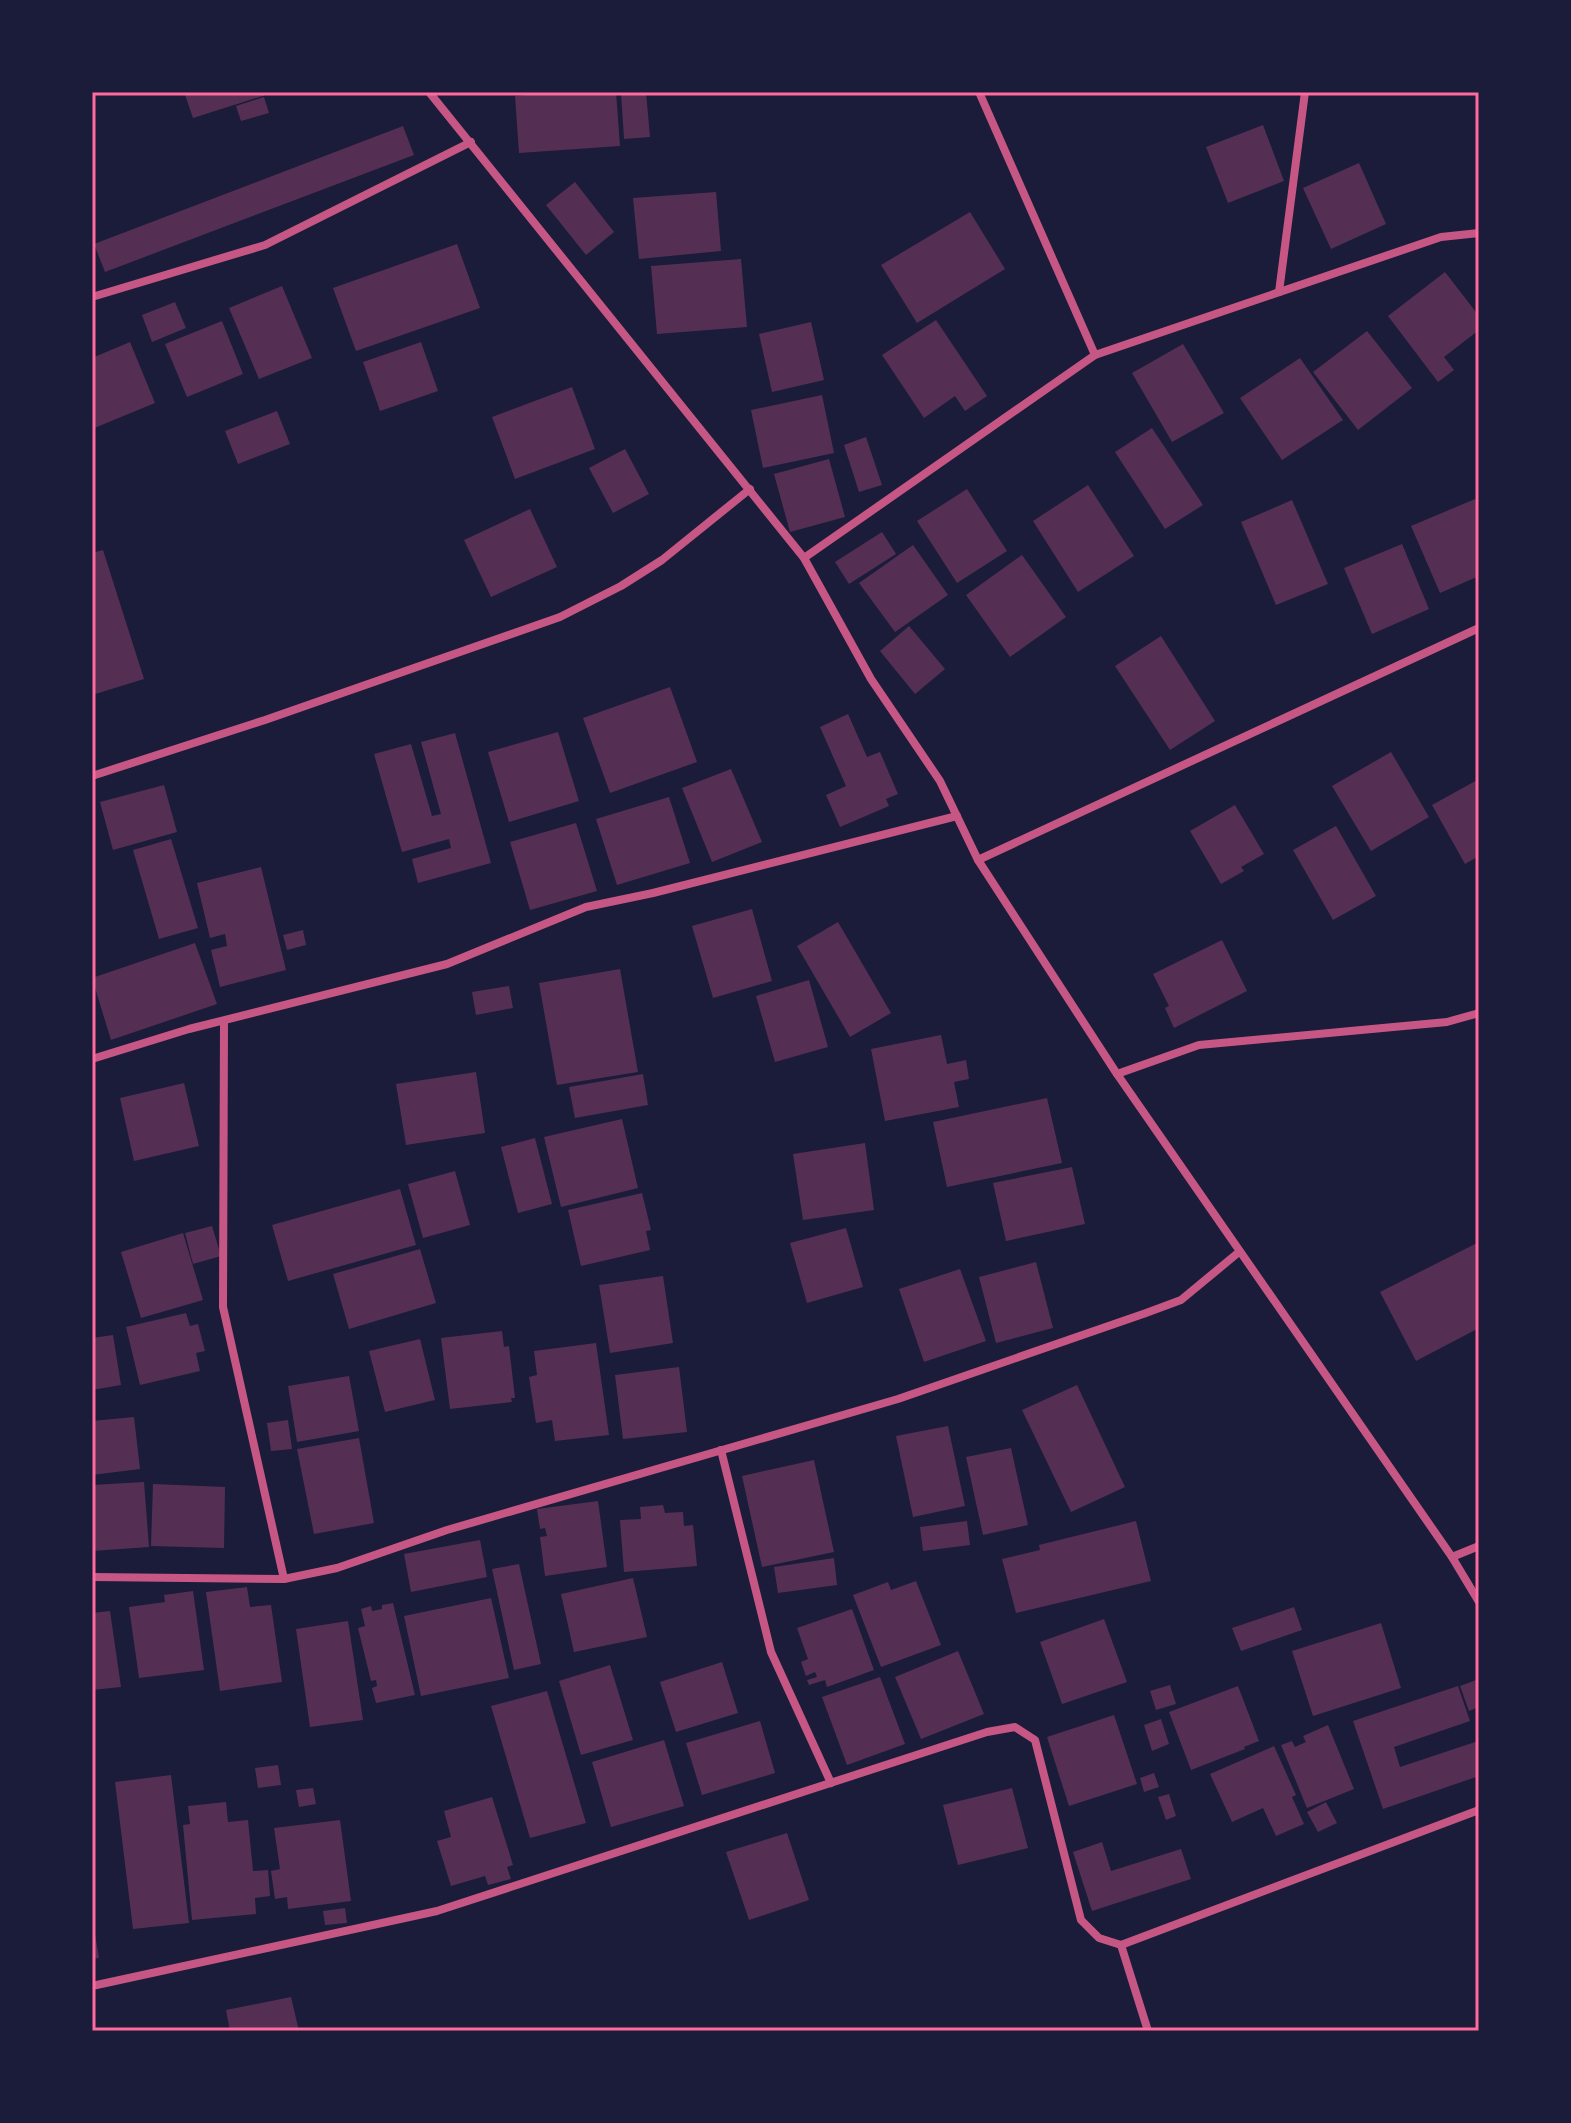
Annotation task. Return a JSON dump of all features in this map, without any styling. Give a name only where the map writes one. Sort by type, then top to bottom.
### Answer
[{"type":"street","points":[[429,92],[804,558],[871,679],[940,781],[978,860],[1117,1074],[1452,1557],[1479,1602]]},
{"type":"street","points":[[979,92],[1095,355]]},
{"type":"street","points":[[1279,292],[1305,92]]},
{"type":"street","points":[[92,297],[265,245],[471,142]]},
{"type":"street","points":[[804,558],[1095,355],[1441,237],[1479,233]]},
{"type":"street","points":[[92,776],[265,720],[560,617],[621,586],[662,560],[750,489]]},
{"type":"street","points":[[978,860],[1479,628]]},
{"type":"street","points":[[92,1059],[224,1021],[447,964],[586,907],[957,816]]},
{"type":"street","points":[[1117,1074],[1199,1045],[1447,1022],[1479,1013]]},
{"type":"street","points":[[224,1021],[223,1307],[284,1579]]},
{"type":"street","points":[[92,1577],[284,1579],[337,1568],[447,1530],[898,1399],[1146,1313],[1181,1300],[1239,1252]]},
{"type":"street","points":[[721,1450],[771,1652],[831,1783]]},
{"type":"street","points":[[1452,1557],[1479,1546]]},
{"type":"street","points":[[92,1986],[437,1911],[987,1732],[1015,1727],[1035,1740],[1081,1920],[1099,1938],[1121,1945],[1479,1810]]},
{"type":"street","points":[[1121,1945],[1148,2031]]},
{"type":"building","points":[[184,92],[272,92],[272,93],[193,118]]},
{"type":"building","points":[[616,92],[620,146],[519,153],[515,96]]},
{"type":"building","points":[[621,92],[646,92],[650,137],[624,139]]},
{"type":"building","points":[[264,97],[269,113],[241,121],[236,106]]},
{"type":"building","points":[[1263,125],[1284,181],[1228,203],[1206,147]]},
{"type":"building","points":[[403,126],[414,155],[105,272],[94,244]]},
{"type":"building","points":[[1359,163],[1386,224],[1331,249],[1303,188]]},
{"type":"building","points":[[575,182],[614,232],[586,255],[546,205]]},
{"type":"building","points":[[716,192],[721,251],[639,259],[633,198]]},
{"type":"building","points":[[970,212],[1005,269],[917,323],[881,265]]},
{"type":"building","points":[[457,244],[480,308],[356,351],[333,288]]},
{"type":"building","points":[[741,259],[747,327],[657,334],[651,266]]},
{"type":"building","points":[[1445,272],[1479,316],[1479,330],[1444,357],[1454,370],[1438,382],[1388,316]]},
{"type":"building","points":[[282,286],[312,358],[259,379],[229,308]]},
{"type":"building","points":[[175,302],[186,328],[152,342],[142,315]]},
{"type":"building","points":[[936,320],[987,396],[965,411],[955,396],[924,418],[882,355]]},
{"type":"building","points":[[222,321],[243,374],[187,397],[165,344]]},
{"type":"building","points":[[811,322],[824,380],[772,392],[759,334]]},
{"type":"building","points":[[1367,331],[1412,388],[1358,430],[1313,372]]},
{"type":"building","points":[[130,342],[155,403],[92,429],[92,358]]},
{"type":"building","points":[[421,342],[438,391],[380,411],[363,362]]},
{"type":"building","points":[[1183,344],[1224,413],[1172,442],[1132,373]]},
{"type":"building","points":[[1300,358],[1343,420],[1282,460],[1240,398]]},
{"type":"building","points":[[572,387],[595,449],[515,479],[492,417]]},
{"type":"building","points":[[822,395],[834,453],[763,468],[751,410]]},
{"type":"building","points":[[277,411],[290,444],[238,464],[225,431]]},
{"type":"building","points":[[1152,428],[1203,505],[1165,529],[1115,452]]},
{"type":"building","points":[[866,437],[882,485],[859,492],[844,445]]},
{"type":"building","points":[[625,449],[649,494],[613,513],[589,468]]},
{"type":"building","points":[[829,459],[845,517],[790,532],[774,474]]},
{"type":"building","points":[[1088,485],[1134,556],[1078,592],[1033,521]]},
{"type":"building","points":[[967,489],[1007,551],[957,583],[917,521]]},
{"type":"building","points":[[1475,499],[1479,507],[1479,576],[1440,593],[1411,526]]},
{"type":"building","points":[[1292,500],[1328,584],[1276,605],[1241,522]]},
{"type":"building","points":[[530,509],[557,567],[491,597],[464,540]]},
{"type":"building","points":[[882,532],[896,554],[849,584],[835,562]]},
{"type":"building","points":[[1402,544],[1429,609],[1372,634],[1344,568]]},
{"type":"building","points":[[913,545],[948,595],[895,632],[859,583]]},
{"type":"building","points":[[103,550],[144,679],[92,695],[92,553]]},
{"type":"building","points":[[1022,555],[1066,617],[1010,657],[966,595]]},
{"type":"building","points":[[909,626],[945,669],[915,694],[880,651]]},
{"type":"building","points":[[1161,636],[1215,721],[1170,750],[1115,666]]},
{"type":"building","points":[[670,687],[697,762],[610,793],[583,718]]},
{"type":"building","points":[[848,714],[867,757],[880,752],[898,794],[886,799],[889,806],[840,827],[826,795],[846,786],[820,727]]},
{"type":"building","points":[[558,732],[579,801],[509,822],[488,752]]},
{"type":"building","points":[[455,733],[491,863],[418,883],[412,859],[451,848],[449,839],[402,852],[374,754],[411,744],[432,816],[441,814],[421,742]]},
{"type":"building","points":[[1391,752],[1429,817],[1371,851],[1332,786]]},
{"type":"building","points":[[731,769],[762,842],[712,862],[682,788]]},
{"type":"building","points":[[1479,779],[1479,856],[1465,864],[1432,805]]},
{"type":"building","points":[[164,785],[177,832],[113,850],[100,802]]},
{"type":"building","points":[[669,797],[690,863],[617,885],[596,819]]},
{"type":"building","points":[[1235,805],[1264,854],[1241,867],[1244,871],[1221,884],[1190,831]]},
{"type":"building","points":[[576,823],[597,891],[530,910],[510,842]]},
{"type":"building","points":[[1336,826],[1376,896],[1333,920],[1293,850]]},
{"type":"building","points":[[171,839],[198,928],[159,939],[133,850]]},
{"type":"building","points":[[261,867],[286,970],[220,987],[211,950],[227,946],[225,934],[210,938],[197,883]]},
{"type":"building","points":[[752,909],[772,981],[713,998],[692,926]]},
{"type":"building","points":[[838,922],[891,1013],[850,1037],[797,946]]},
{"type":"building","points":[[303,930],[306,945],[287,950],[283,935]]},
{"type":"building","points":[[1222,940],[1247,991],[1174,1028],[1165,1008],[1169,1006],[1153,974]]},
{"type":"building","points":[[195,943],[217,1004],[111,1040],[92,978]]},
{"type":"building","points":[[620,969],[638,1072],[557,1085],[539,983]]},
{"type":"building","points":[[809,980],[828,1047],[775,1062],[756,996]]},
{"type":"building","points":[[509,986],[513,1008],[476,1015],[472,992]]},
{"type":"building","points":[[941,1035],[947,1064],[966,1060],[969,1079],[954,1082],[959,1107],[885,1121],[871,1049]]},
{"type":"building","points":[[476,1072],[485,1133],[406,1145],[396,1084]]},
{"type":"building","points":[[643,1074],[648,1105],[575,1118],[569,1087]]},
{"type":"building","points":[[184,1083],[199,1146],[134,1161],[120,1098]]},
{"type":"building","points":[[1047,1098],[1062,1163],[947,1187],[933,1122]]},
{"type":"building","points":[[622,1119],[638,1188],[561,1207],[544,1137]]},
{"type":"building","points":[[535,1138],[552,1204],[518,1213],[501,1147]]},
{"type":"building","points":[[865,1143],[874,1210],[803,1220],[793,1154]]},
{"type":"building","points":[[1072,1167],[1085,1224],[1006,1241],[993,1183]]},
{"type":"building","points":[[455,1171],[470,1225],[423,1238],[408,1184]]},
{"type":"building","points":[[400,1189],[416,1245],[288,1281],[272,1225]]},
{"type":"building","points":[[642,1193],[651,1230],[646,1231],[650,1250],[581,1266],[568,1210]]},
{"type":"building","points":[[212,1226],[221,1256],[193,1264],[185,1233]]},
{"type":"building","points":[[846,1228],[863,1287],[807,1303],[790,1243]]},
{"type":"building","points":[[183,1233],[203,1300],[141,1318],[121,1252]]},
{"type":"building","points":[[1479,1242],[1479,1328],[1416,1361],[1380,1292]]},
{"type":"building","points":[[420,1249],[436,1303],[349,1329],[333,1274]]},
{"type":"building","points":[[1036,1262],[1053,1328],[996,1343],[979,1277]]},
{"type":"building","points":[[960,1269],[986,1341],[924,1362],[899,1289]]},
{"type":"building","points":[[663,1276],[673,1343],[610,1353],[599,1285]]},
{"type":"building","points":[[186,1313],[190,1326],[198,1324],[205,1351],[196,1353],[200,1371],[140,1385],[126,1327]]},
{"type":"building","points":[[502,1331],[504,1347],[509,1346],[515,1398],[511,1398],[512,1402],[450,1409],[441,1338]]},
{"type":"building","points":[[113,1335],[121,1385],[92,1390],[92,1338]]},
{"type":"building","points":[[420,1339],[435,1400],[385,1412],[369,1351]]},
{"type":"building","points":[[596,1343],[609,1435],[555,1441],[552,1420],[536,1423],[529,1377],[537,1375],[534,1351]]},
{"type":"building","points":[[679,1367],[687,1432],[623,1439],[615,1375]]},
{"type":"building","points":[[349,1376],[359,1431],[297,1442],[288,1386]]},
{"type":"building","points":[[1077,1385],[1125,1487],[1071,1512],[1022,1410]]},
{"type":"building","points":[[134,1417],[140,1469],[92,1475],[92,1421]]},
{"type":"building","points":[[288,1420],[292,1449],[271,1451],[267,1423]]},
{"type":"building","points":[[948,1426],[965,1506],[913,1517],[896,1436]]},
{"type":"building","points":[[359,1438],[374,1523],[314,1534],[297,1449]]},
{"type":"building","points":[[1011,1448],[1028,1525],[983,1535],[966,1457]]},
{"type":"building","points":[[814,1460],[834,1552],[762,1567],[742,1476]]},
{"type":"building","points":[[144,1482],[149,1547],[92,1551],[92,1485]]},
{"type":"building","points":[[153,1484],[225,1487],[224,1548],[151,1546]]},
{"type":"building","points":[[598,1501],[607,1567],[545,1576],[540,1537],[547,1536],[545,1528],[540,1529],[537,1509]]},
{"type":"building","points":[[663,1505],[665,1513],[683,1512],[684,1526],[693,1525],[697,1566],[624,1572],[620,1520],[641,1519],[640,1507]]},
{"type":"building","points":[[967,1521],[970,1545],[923,1551],[920,1527]]},
{"type":"building","points":[[1136,1521],[1151,1581],[1016,1613],[1002,1559],[1040,1550],[1039,1545]]},
{"type":"building","points":[[480,1540],[487,1577],[411,1592],[404,1554]]},
{"type":"building","points":[[834,1558],[837,1585],[778,1593],[774,1567]]},
{"type":"building","points":[[519,1564],[541,1664],[514,1670],[492,1569]]},
{"type":"building","points":[[633,1578],[647,1637],[574,1652],[561,1594]]},
{"type":"building","points":[[916,1581],[941,1645],[881,1667],[853,1595],[888,1582],[891,1590]]},
{"type":"building","points":[[247,1587],[250,1607],[271,1605],[282,1682],[220,1691],[206,1592]]},
{"type":"building","points":[[193,1591],[204,1670],[139,1678],[129,1607],[165,1602],[164,1595]]},
{"type":"building","points":[[491,1598],[509,1678],[421,1696],[404,1616]]},
{"type":"building","points":[[393,1603],[415,1695],[376,1703],[372,1688],[377,1686],[376,1680],[371,1681],[358,1628],[365,1626],[361,1609],[371,1606],[372,1611]]},
{"type":"building","points":[[1294,1607],[1302,1630],[1241,1651],[1232,1628]]},
{"type":"building","points":[[852,1609],[874,1670],[827,1687],[825,1680],[809,1685],[807,1680],[817,1677],[815,1672],[806,1676],[801,1662],[808,1659],[797,1628]]},
{"type":"building","points":[[110,1611],[121,1687],[92,1690],[92,1613]]},
{"type":"building","points":[[1104,1619],[1127,1682],[1062,1704],[1040,1642]]},
{"type":"building","points":[[348,1621],[363,1720],[310,1727],[296,1629]]},
{"type":"building","points":[[1381,1623],[1401,1688],[1313,1716],[1292,1651]]},
{"type":"building","points":[[958,1651],[984,1714],[921,1739],[895,1677]]},
{"type":"building","points":[[722,1662],[738,1713],[676,1732],[660,1682]]},
{"type":"building","points":[[610,1665],[633,1740],[581,1755],[559,1681]]},
{"type":"building","points":[[880,1677],[905,1744],[847,1765],[822,1697]]},
{"type":"building","points":[[1479,1679],[1479,1707],[1469,1711],[1460,1686]]},
{"type":"building","points":[[1170,1685],[1176,1704],[1156,1710],[1150,1691]]},
{"type":"building","points":[[1238,1686],[1259,1741],[1191,1770],[1169,1712]]},
{"type":"building","points":[[1458,1686],[1470,1721],[1394,1747],[1400,1767],[1478,1741],[1479,1776],[1383,1809],[1353,1721]]},
{"type":"building","points":[[547,1691],[586,1823],[530,1838],[491,1706]]},
{"type":"building","points":[[1114,1715],[1137,1784],[1069,1806],[1047,1737]]},
{"type":"building","points":[[1161,1719],[1169,1744],[1152,1751],[1144,1725]]},
{"type":"building","points":[[760,1721],[775,1773],[702,1795],[686,1743]]},
{"type":"building","points":[[1328,1725],[1354,1789],[1307,1808],[1281,1745],[1292,1741],[1295,1747],[1306,1742],[1303,1736]]},
{"type":"building","points":[[664,1740],[684,1806],[611,1827],[592,1762]]},
{"type":"building","points":[[1274,1746],[1296,1795],[1292,1797],[1304,1824],[1276,1836],[1263,1808],[1232,1822],[1210,1774]]},
{"type":"building","points":[[278,1765],[281,1785],[258,1788],[255,1768]]},
{"type":"building","points":[[1154,1773],[1159,1787],[1144,1792],[1140,1778]]},
{"type":"building","points":[[171,1775],[189,1923],[133,1929],[115,1782]]},
{"type":"building","points":[[313,1788],[316,1804],[299,1807],[296,1790]]},
{"type":"building","points":[[1012,1788],[1028,1848],[958,1865],[943,1805]]},
{"type":"building","points":[[1169,1794],[1176,1816],[1166,1820],[1158,1797]]},
{"type":"building","points":[[492,1797],[513,1865],[507,1867],[511,1879],[488,1885],[485,1876],[451,1886],[437,1841],[451,1837],[444,1811]]},
{"type":"building","points":[[226,1802],[228,1822],[248,1820],[253,1871],[268,1870],[270,1896],[255,1898],[256,1914],[192,1920],[183,1825],[190,1824],[188,1806]]},
{"type":"building","points":[[1326,1802],[1337,1823],[1318,1832],[1307,1812]]},
{"type":"building","points":[[340,1820],[351,1901],[288,1909],[287,1897],[275,1899],[271,1871],[280,1869],[274,1828]]},
{"type":"building","points":[[787,1833],[809,1900],[749,1920],[726,1852]]},
{"type":"building","points":[[1102,1842],[1111,1871],[1181,1849],[1191,1879],[1092,1911],[1073,1852]]},
{"type":"building","points":[[345,1908],[347,1923],[325,1925],[323,1911]]},
{"type":"building","points":[[92,1934],[95,1934],[99,1958],[92,1959]]},
{"type":"building","points":[[291,1997],[299,2031],[230,2031],[226,2010]]}]
